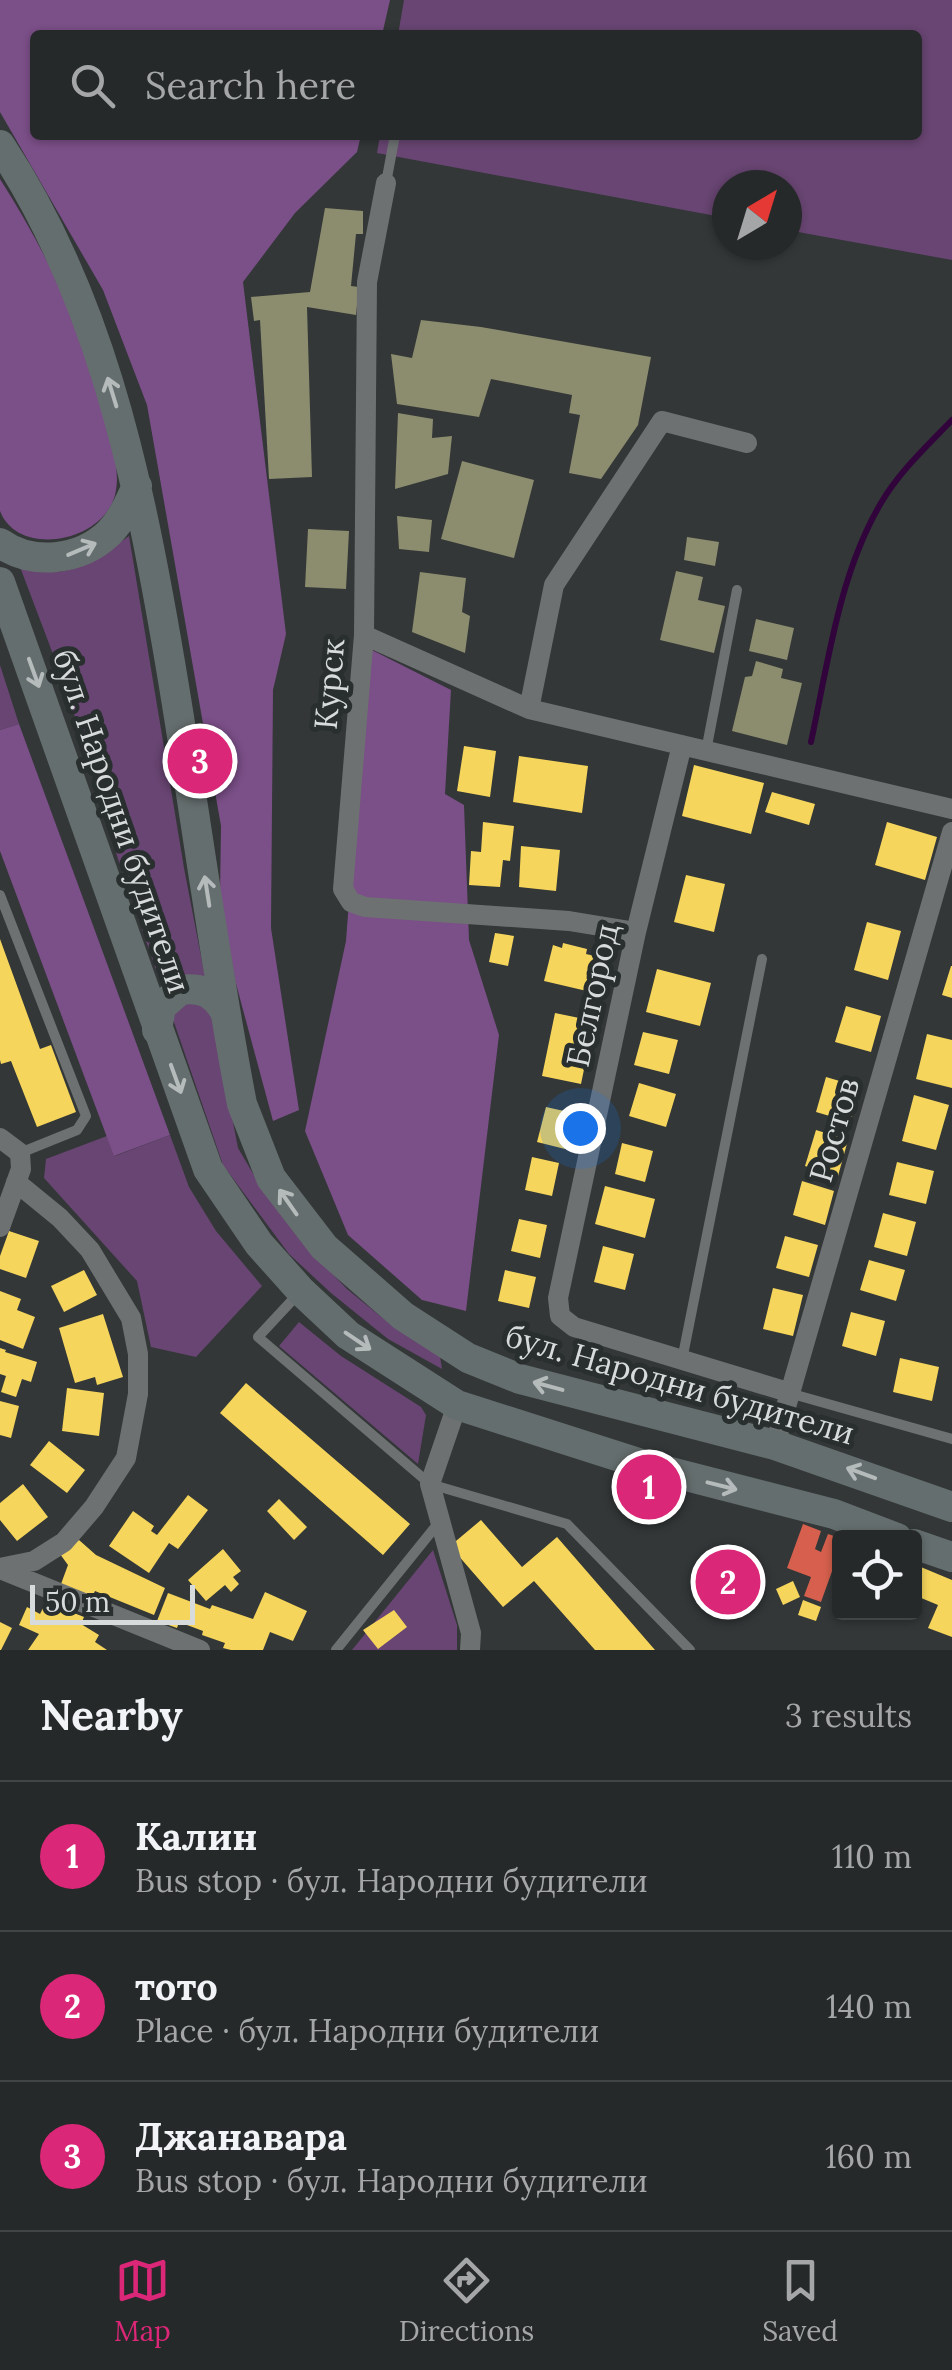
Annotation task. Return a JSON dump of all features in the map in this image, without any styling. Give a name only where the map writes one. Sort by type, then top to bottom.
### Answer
[{"type":"main road","name":"бул. Народни будители","points":[[0,146],[44,218],[112,388],[137,486],[189,774],[242,1104],[271,1178],[324,1247],[403,1316],[468,1358],[520,1379],[775,1445],[952,1507]]},
{"type":"main road","points":[[0,543],[30,558],[72,555],[91,547],[120,519],[137,486]]},
{"type":"main road","name":"бул. Народни будители","points":[[0,582],[208,1169],[259,1244],[301,1290],[348,1335],[457,1405],[651,1467],[834,1514],[877,1530]]},
{"type":"main road","points":[[158,1030],[161,1006],[180,990],[212,994],[224,1010]]},
{"type":"main road","points":[[922,1547],[952,1557]]},
{"type":"street","name":"Курск","points":[[386,182],[367,282],[364,634],[342,882],[346,896],[365,907],[569,921],[636,932]]},
{"type":"street","points":[[530,710],[554,585],[662,422],[747,443]]},
{"type":"street","points":[[364,634],[530,710],[952,809]]},
{"type":"street","name":"Белгород","points":[[682,745],[636,932],[558,1298],[560,1316],[574,1327],[788,1392]]},
{"type":"street","name":"Ростов","points":[[775,1445],[952,832]]},
{"type":"street","points":[[0,1138],[20,1152],[21,1170],[0,1227]]},
{"type":"street","points":[[0,1569],[34,1561],[64,1542],[94,1508],[126,1458],[138,1394],[138,1354],[131,1318],[90,1250],[60,1218],[16,1182]]},
{"type":"street","points":[[457,1405],[430,1484],[471,1633],[470,1650]]},
{"type":"street","points":[[0,1569],[200,1650]]},
{"type":"lane","points":[[386,182],[394,140]]},
{"type":"lane","points":[[706,751],[737,590]]},
{"type":"lane","points":[[0,895],[86,1116],[77,1130],[20,1152]]},
{"type":"lane","points":[[682,1360],[762,959]]},
{"type":"lane","points":[[301,1290],[258,1337],[430,1484],[567,1524],[690,1650]]},
{"type":"lane","points":[[788,1392],[952,1439]]},
{"type":"lane","points":[[336,1650],[441,1520]]},
{"type":"shaded area","points":[[0,0],[390,0],[383,30],[30,30],[30,140],[360,140],[357,152],[295,213],[243,282],[286,634],[273,690],[271,928],[299,1110],[273,1121],[235,980],[220,893],[221,826],[147,405],[103,290],[0,112]]},
{"type":"shaded area","points":[[404,0],[952,0],[952,260],[802,233],[802,170],[712,170],[712,215],[377,153],[379,140],[922,140],[922,30],[399,30]]},
{"type":"shaded area","points":[[0,179],[52,271],[81,336],[115,457],[117,484],[110,508],[98,522],[62,538],[25,536],[10,526],[0,511]]},
{"type":"shaded area","points":[[129,536],[184,868],[238,1148],[264,1192],[301,1241],[347,1289],[390,1324],[440,1356],[442,1369],[388,1339],[289,1254],[223,1165],[118,859],[67,691],[20,567],[65,571],[102,555]]},
{"type":"shaded area","points":[[368,648],[451,690],[445,794],[464,805],[469,940],[499,1035],[466,1311],[422,1300],[348,1235],[305,1131],[346,941]]},
{"type":"shaded area","points":[[0,665],[19,724],[0,730]]},
{"type":"shaded area","points":[[19,724],[170,1135],[114,1156],[0,851],[0,730]]},
{"type":"shaded area","points":[[170,1135],[189,1187],[216,1231],[262,1286],[196,1357],[151,1347],[137,1281],[44,1178],[46,1159],[107,1136],[115,1156]]},
{"type":"shaded area","points":[[299,1322],[341,1356],[421,1407],[426,1415],[418,1464],[279,1346]]},
{"type":"shaded area","points":[[433,1550],[457,1625],[457,1650],[352,1650]]},
{"type":"building: Homes","points":[[464,746],[496,751],[490,797],[457,791]]},
{"type":"building: Homes","points":[[519,756],[588,766],[582,813],[513,802]]},
{"type":"building: Homes","points":[[694,765],[764,783],[751,834],[682,816]]},
{"type":"building: Homes","points":[[772,792],[815,804],[809,825],[765,812]]},
{"type":"building: Homes","points":[[483,822],[514,826],[510,861],[503,860],[500,887],[469,885],[471,851],[481,852]]},
{"type":"building: Homes","points":[[887,822],[937,837],[925,880],[875,865]]},
{"type":"building: Homes","points":[[521,846],[560,850],[556,891],[519,887]]},
{"type":"building: Homes","points":[[686,875],[725,884],[714,932],[674,922]]},
{"type":"building: Homes","points":[[867,922],[901,931],[888,980],[854,970]]},
{"type":"building: Homes","points":[[495,933],[514,936],[508,966],[489,962]]},
{"type":"building: Homes","points":[[0,939],[40,1049],[51,1045],[76,1112],[37,1127],[11,1061],[1,1064],[0,1060]]},
{"type":"building: Homes","points":[[563,943],[587,949],[586,954],[599,957],[591,992],[544,981],[553,945],[562,948]]},
{"type":"building: Homes","points":[[952,966],[952,998],[942,995]]},
{"type":"building: Homes","points":[[657,969],[711,983],[700,1026],[646,1012]]},
{"type":"building: Homes","points":[[846,1006],[881,1016],[871,1052],[835,1042]]},
{"type":"building: Homes","points":[[555,1013],[594,1021],[581,1084],[542,1076]]},
{"type":"building: Homes","points":[[643,1032],[678,1040],[669,1074],[634,1065]]},
{"type":"building: Homes","points":[[927,1034],[952,1040],[952,1088],[916,1079]]},
{"type":"building: Homes","points":[[826,1077],[860,1087],[850,1122],[816,1112]]},
{"type":"building: Homes","points":[[639,1083],[676,1094],[666,1127],[629,1116]]},
{"type":"building: Homes","points":[[914,1095],[949,1105],[936,1150],[902,1141]]},
{"type":"building: Homes","points":[[546,1107],[573,1113],[565,1149],[537,1142]]},
{"type":"building: Homes","points":[[816,1130],[848,1140],[838,1176],[805,1166]]},
{"type":"building: Homes","points":[[622,1143],[653,1151],[645,1182],[615,1174]]},
{"type":"building: Homes","points":[[532,1157],[559,1163],[552,1196],[525,1190]]},
{"type":"building: Homes","points":[[897,1162],[934,1171],[926,1204],[889,1195]]},
{"type":"building: Homes","points":[[802,1181],[834,1191],[825,1225],[793,1215]]},
{"type":"building: Homes","points":[[605,1186],[655,1199],[645,1238],[595,1224]]},
{"type":"building: Homes","points":[[883,1213],[916,1222],[907,1256],[874,1247]]},
{"type":"building: Homes","points":[[519,1219],[547,1225],[540,1258],[511,1251]]},
{"type":"building: Homes","points":[[9,1231],[39,1241],[26,1278],[0,1269]]},
{"type":"building: Homes","points":[[785,1236],[818,1245],[809,1277],[776,1268]]},
{"type":"building: Homes","points":[[603,1246],[634,1254],[625,1290],[594,1282]]},
{"type":"building: Homes","points":[[869,1260],[905,1270],[896,1301],[860,1290]]},
{"type":"building: Homes","points":[[84,1270],[97,1295],[64,1312],[51,1286]]},
{"type":"building: Homes","points":[[505,1270],[536,1277],[529,1308],[498,1301]]},
{"type":"building: Homes","points":[[773,1288],[803,1295],[793,1336],[763,1329]]},
{"type":"building: Homes","points":[[0,1291],[21,1299],[17,1310],[35,1317],[23,1349],[0,1340]]},
{"type":"building: Homes","points":[[851,1312],[885,1321],[876,1356],[842,1346]]},
{"type":"building: Homes","points":[[103,1314],[123,1377],[97,1385],[95,1377],[75,1383],[59,1328]]},
{"type":"building: Homes","points":[[0,1348],[37,1362],[31,1382],[22,1379],[16,1397],[1,1392],[6,1376],[0,1374]]},
{"type":"building: Homes","points":[[900,1358],[939,1367],[932,1401],[893,1392]]},
{"type":"building: Homes","points":[[246,1383],[410,1524],[383,1555],[220,1413]]},
{"type":"building: Homes","points":[[67,1388],[104,1393],[99,1436],[62,1431]]},
{"type":"building: Homes","points":[[0,1401],[19,1406],[11,1438],[0,1435]]},
{"type":"building: Homes","points":[[49,1441],[85,1470],[67,1493],[30,1465]]},
{"type":"building: Homes","points":[[23,1484],[48,1517],[17,1541],[0,1520],[0,1503]]},
{"type":"building: Homes","points":[[188,1495],[208,1510],[178,1549],[169,1543],[149,1573],[109,1546],[133,1511],[154,1526],[151,1531],[157,1535]]},
{"type":"building: Homes","points":[[279,1499],[307,1527],[294,1540],[267,1511]]},
{"type":"building: Homes","points":[[481,1520],[522,1567],[557,1537],[655,1650],[595,1650],[534,1581],[503,1607],[450,1546]]},
{"type":"building: Homes","points":[[79,1540],[96,1555],[165,1588],[154,1615],[95,1591],[92,1597],[61,1584],[68,1565],[60,1554]]},
{"type":"building: Homes","points":[[223,1549],[241,1571],[233,1577],[239,1584],[231,1592],[225,1585],[206,1601],[188,1580]]},
{"type":"building: Homes","points":[[922,1568],[952,1580],[952,1637],[928,1628],[938,1605],[922,1598]]},
{"type":"building: Homes","points":[[727,1571],[739,1582],[730,1592],[718,1582]]},
{"type":"building: Homes","points":[[793,1581],[800,1597],[783,1605],[776,1589]]},
{"type":"building: Homes","points":[[265,1592],[307,1611],[293,1641],[270,1632],[263,1650],[231,1650],[223,1648],[225,1643],[202,1635],[203,1631],[179,1622],[177,1628],[157,1621],[168,1593],[210,1609],[212,1605],[253,1619]]},
{"type":"building: Homes","points":[[803,1600],[821,1607],[816,1621],[798,1615]]},
{"type":"building: Homes","points":[[46,1602],[84,1617],[81,1624],[99,1635],[95,1642],[107,1650],[28,1650],[39,1634],[19,1625],[27,1607],[40,1614]]},
{"type":"building: Homes","points":[[394,1610],[407,1627],[378,1649],[363,1630]]},
{"type":"building: Homes","points":[[0,1622],[12,1628],[1,1650],[0,1650]]},
{"type":"building: Shops","points":[[803,1524],[821,1531],[815,1549],[821,1552],[828,1534],[832,1535],[832,1571],[821,1602],[804,1596],[811,1577],[787,1568]]},
{"type":"building: Industry","points":[[325,208],[363,211],[363,234],[356,234],[351,286],[359,287],[356,315],[307,307],[312,477],[269,479],[260,320],[254,321],[251,297],[310,292]]},
{"type":"building: Industry","points":[[421,320],[651,357],[638,425],[601,479],[569,473],[580,415],[569,413],[572,395],[491,379],[479,417],[397,404],[391,354],[412,358]]},
{"type":"building: Industry","points":[[398,413],[433,419],[432,438],[452,436],[448,474],[395,489]]},
{"type":"building: Industry","points":[[462,461],[534,480],[514,558],[441,539]]},
{"type":"building: Industry","points":[[397,516],[432,520],[429,552],[399,549]]},
{"type":"building: Industry","points":[[308,529],[349,531],[346,589],[305,587]]},
{"type":"building: Industry","points":[[687,537],[719,542],[715,566],[684,560]]},
{"type":"building: Industry","points":[[676,571],[703,577],[698,600],[725,606],[714,653],[660,640]]},
{"type":"building: Industry","points":[[420,572],[466,578],[462,612],[470,616],[465,653],[412,632]]},
{"type":"building: Industry","points":[[756,619],[794,628],[787,660],[749,651]]},
{"type":"building: Industry","points":[[756,661],[783,669],[781,678],[802,683],[787,745],[732,731],[745,677],[752,676]]},
{"type":"waterway","points":[[811,742],[845,589],[867,530],[896,481],[952,420]]},
{"type":"place","name":"Джанавара","points":[[200,761]]},
{"type":"place","name":"Калин","points":[[649,1487]]},
{"type":"place","name":"тото","points":[[728,1582]]}]
